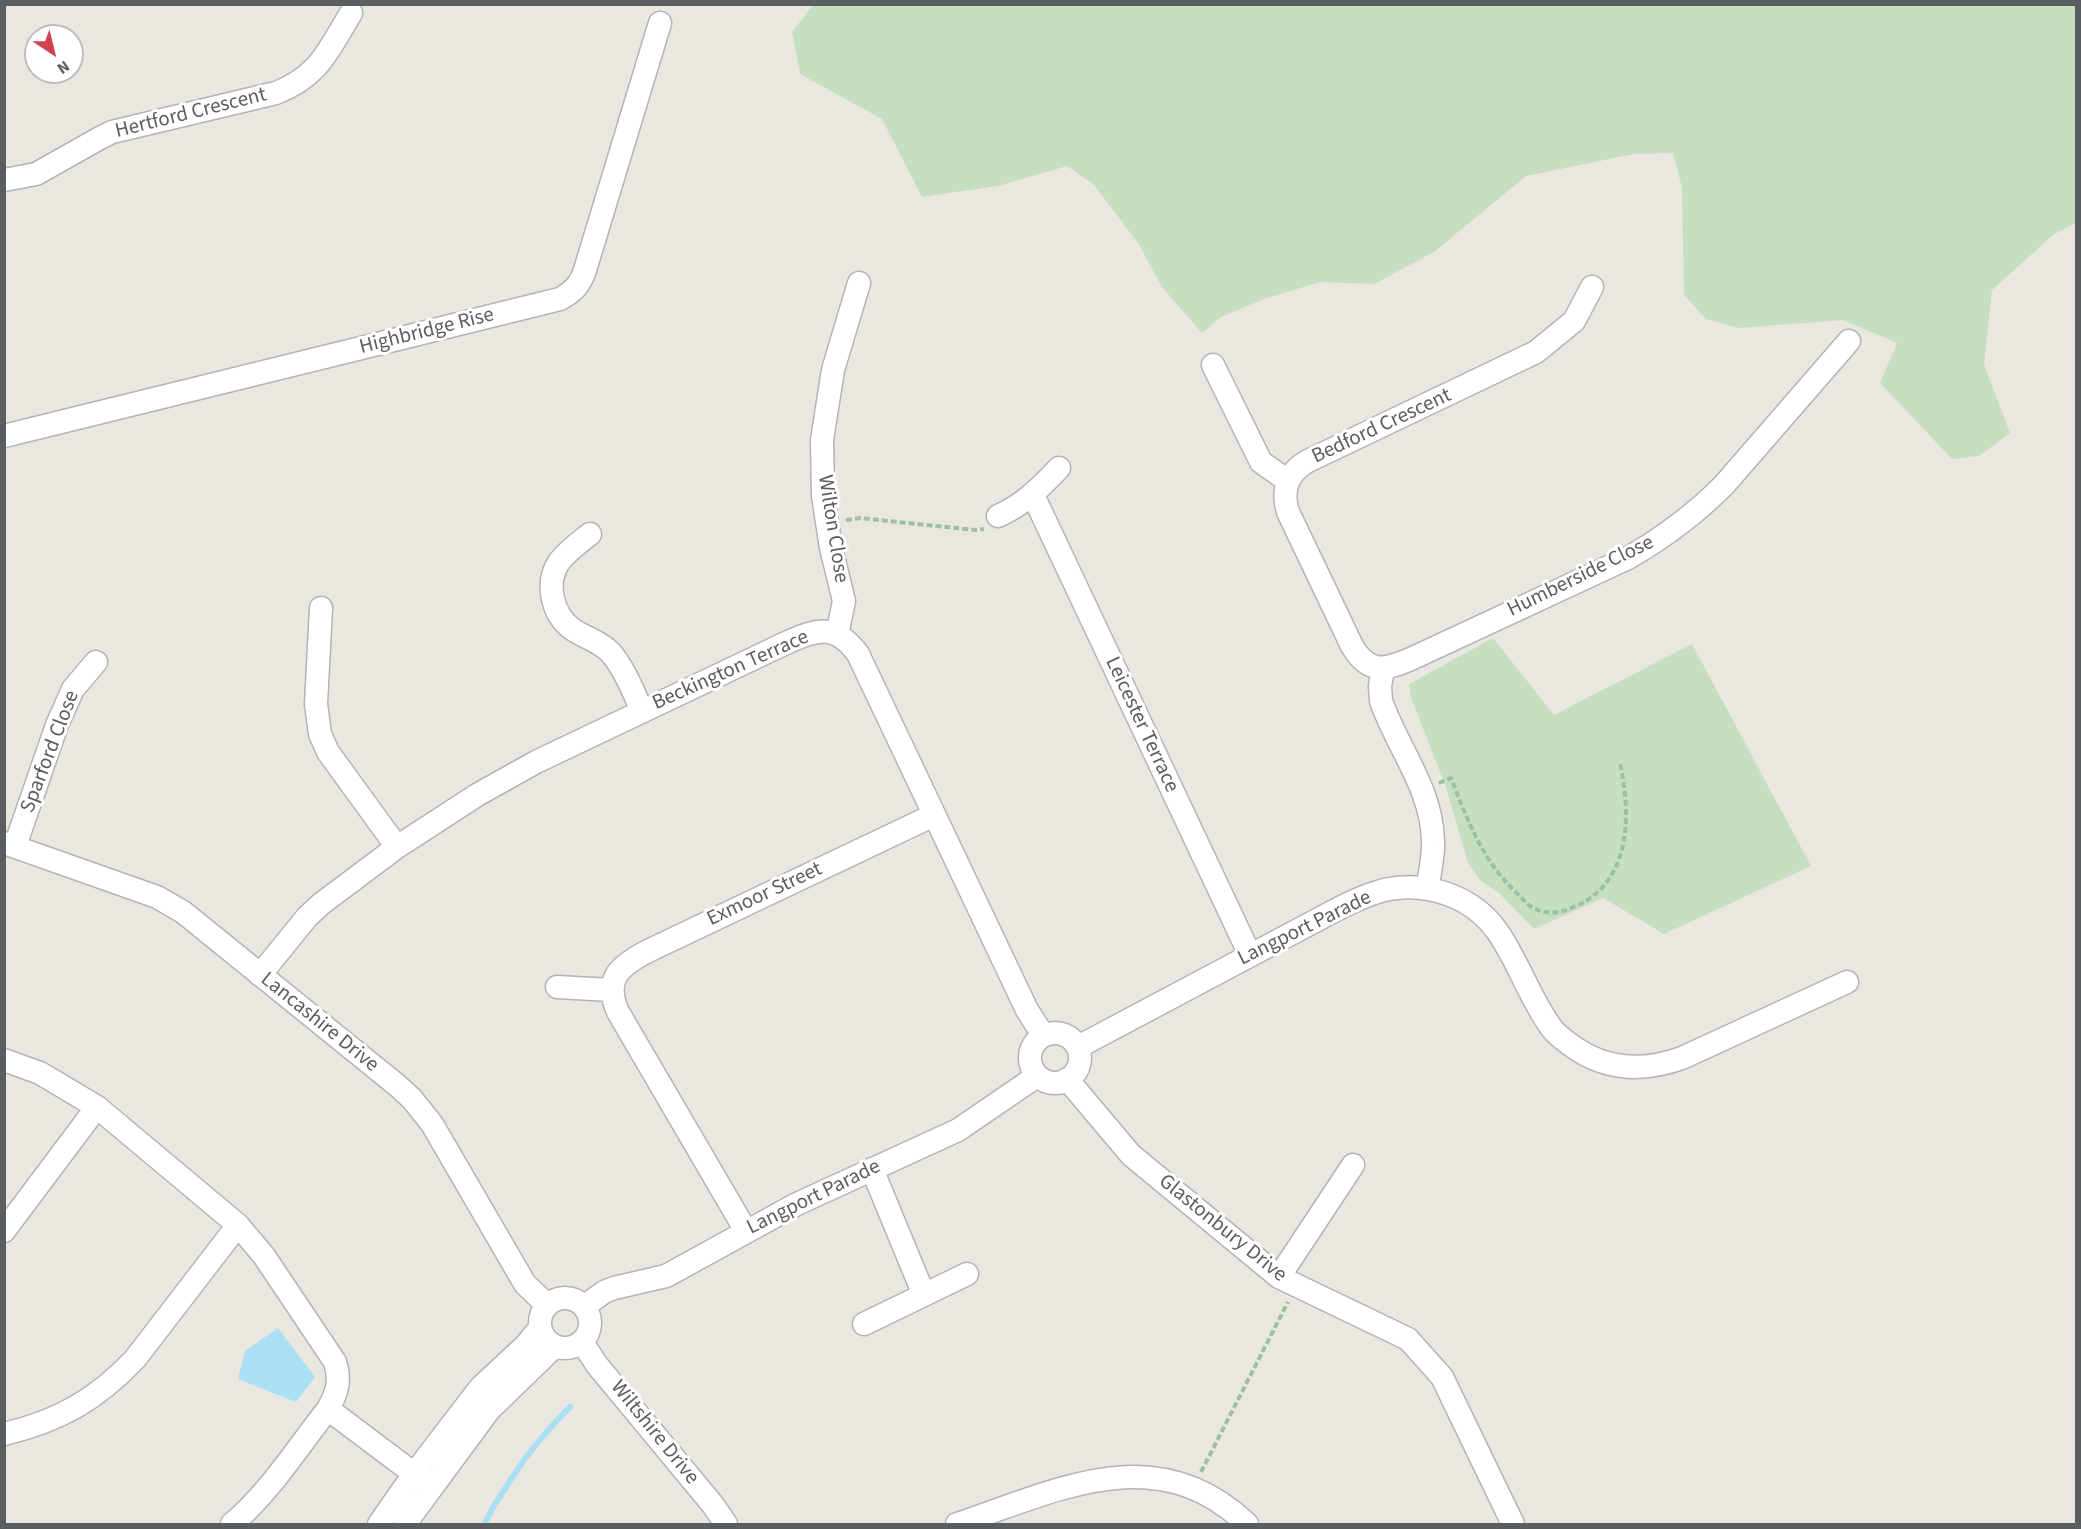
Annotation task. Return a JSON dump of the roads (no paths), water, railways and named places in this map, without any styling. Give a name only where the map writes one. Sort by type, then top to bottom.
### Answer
[{"type":"street","name":"Hertford Crescent","points":[[4,180],[36,174],[112,132],[276,93],[291,87],[306,78],[320,65],[351,13]]},
{"type":"street","name":"Highbridge Rise","points":[[4,436],[560,299],[573,292],[580,285],[585,270],[660,23]]},
{"type":"street","name":"Wilton Close","points":[[837,635],[844,601],[823,496],[822,440],[833,370],[859,284]]},
{"type":"street","name":"Bedford Crescent","points":[[1288,481],[1293,472],[1308,461],[1536,352],[1574,321],[1592,287]]},
{"type":"street","name":"Humberside Close","points":[[1383,669],[1413,658],[1628,558],[1652,544],[1704,505],[1724,485],[1849,341]]},
{"type":"street","points":[[1213,364],[1261,462],[1288,481],[1284,498],[1288,512],[1352,646],[1364,662],[1383,669],[1380,686],[1381,701],[1423,790],[1429,811],[1433,842],[1428,888]]},
{"type":"street","points":[[998,516],[1017,507],[1033,495],[1059,468]]},
{"type":"street","name":"Leicester Terrace","points":[[1033,495],[1250,955]]},
{"type":"street","points":[[590,534],[558,563],[553,576],[552,597],[566,624],[596,641],[612,654],[631,685],[642,711]]},
{"type":"street","points":[[321,608],[316,704],[320,734],[328,752],[398,847]]},
{"type":"street","name":"Beckington Terrace","points":[[260,975],[321,904],[398,847],[507,777],[809,633],[828,631],[848,642],[858,654],[1027,1010],[1043,1035]]},
{"type":"street","name":"Sparford Close","points":[[10,844],[73,689],[96,662]]},
{"type":"street","name":"Exmoor Street","points":[[611,990],[620,971],[629,961],[934,815]]},
{"type":"street","name":"Lancashire Drive","points":[[10,844],[157,897],[183,912],[412,1099],[432,1124],[525,1284],[547,1305]]},
{"type":"street","name":"Langport Parade","points":[[1078,1047],[1360,898],[1388,889],[1428,888],[1461,900],[1487,919],[1512,955],[1554,1031],[1583,1053],[1607,1064],[1644,1068],[1682,1059],[1847,982]]},
{"type":"street","points":[[557,987],[611,990],[618,1012],[746,1231]]},
{"type":"street","points":[[1053,1032],[1062,1033],[1078,1047],[1079,1066],[1063,1082],[1044,1081],[1037,1076],[1030,1064],[1031,1046],[1043,1035],[1053,1032]]},
{"type":"street","points":[[4,1060],[40,1073],[97,1107],[238,1225],[264,1256],[335,1362],[339,1375],[338,1384],[336,1394],[328,1409],[249,1510],[232,1524]]},
{"type":"street","name":"Langport Parade","points":[[585,1306],[604,1292],[614,1288],[666,1276],[797,1204],[958,1130],[1037,1076]]},
{"type":"street","name":"Glastonbury Drive","points":[[1067,1079],[1131,1155],[1287,1282],[1408,1339],[1442,1377],[1513,1524]]},
{"type":"street","points":[[4,1231],[97,1107]]},
{"type":"street","points":[[1287,1282],[1353,1165]]},
{"type":"street","points":[[872,1169],[924,1295]]},
{"type":"street","points":[[4,1434],[55,1419],[93,1396],[120,1375],[135,1359],[238,1225]]},
{"type":"street","points":[[864,1324],[967,1275]]},
{"type":"street","points":[[566,1297],[579,1301],[585,1306],[589,1313],[590,1329],[582,1342],[569,1348],[555,1346],[543,1335],[540,1320],[547,1305],[566,1297]]},
{"type":"street","points":[[379,1524],[480,1388],[526,1345],[540,1328]]},
{"type":"street","name":"Wiltshire Drive","points":[[582,1342],[597,1365],[713,1505],[726,1524]]},
{"type":"street","points":[[405,1524],[489,1410],[555,1346]]},
{"type":"street","points":[[328,1409],[432,1488]]},
{"type":"street","points":[[957,1524],[1078,1484],[1118,1476],[1156,1478],[1193,1489],[1218,1502],[1247,1524]]},
{"type":"water","points":[[278,1328],[315,1377],[296,1402],[238,1379],[245,1351]]},
{"type":"waterway","points":[[485,1524],[510,1480],[542,1437],[570,1407]]}]
